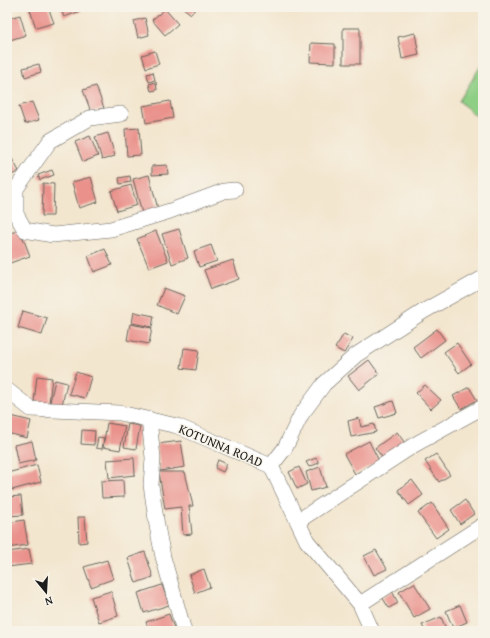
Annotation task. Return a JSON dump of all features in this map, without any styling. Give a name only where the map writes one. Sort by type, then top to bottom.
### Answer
[{"type":"street","points":[[120,114],[90,118],[50,141],[16,189],[12,216],[25,230],[53,235],[111,229],[170,211],[224,191],[235,190]]},
{"type":"street","points":[[271,466],[285,448],[301,415],[324,384],[356,355],[424,311],[483,278]]},
{"type":"street","name":"KOTUNNA ROAD","points":[[7,390],[31,409],[120,413],[177,426],[271,466],[307,541],[360,604],[372,631]]},
{"type":"street","points":[[298,521],[414,445],[483,407]]},
{"type":"street","points":[[149,419],[153,458],[151,485],[157,526],[163,556],[184,631]]},
{"type":"street","points":[[360,604],[483,525]]},
{"type":"green space","points":[[483,62],[483,122],[459,101]]},
{"type":"building","points":[[29,7],[48,7],[54,23],[36,28]]},
{"type":"building","points":[[60,7],[80,7],[81,11],[64,17]]},
{"type":"building","points":[[182,7],[197,7],[191,14]]},
{"type":"building","points":[[165,9],[178,24],[165,35],[152,20]]},
{"type":"building","points":[[20,15],[26,35],[10,40],[7,33],[7,19]]},
{"type":"building","points":[[145,18],[149,35],[138,38],[134,21]]},
{"type":"building","points":[[343,28],[360,28],[360,64],[343,64]]},
{"type":"building","points":[[415,33],[419,55],[402,59],[398,37]]},
{"type":"building","points":[[311,43],[335,44],[335,63],[310,62]]},
{"type":"building","points":[[155,51],[159,64],[146,68],[142,55]]},
{"type":"building","points":[[39,64],[41,72],[25,77],[23,68]]},
{"type":"building","points":[[153,72],[155,80],[149,82],[147,74]]},
{"type":"building","points":[[156,82],[157,90],[151,91],[149,84]]},
{"type":"building","points":[[96,86],[104,108],[91,112],[83,90]]},
{"type":"building","points":[[170,101],[173,118],[146,123],[143,106]]},
{"type":"building","points":[[32,102],[39,120],[25,124],[19,106]]},
{"type":"building","points":[[139,128],[141,155],[127,156],[125,129]]},
{"type":"building","points":[[108,133],[115,156],[102,160],[95,137]]},
{"type":"building","points":[[90,136],[98,156],[83,162],[75,142]]},
{"type":"building","points":[[11,157],[19,171],[10,176],[7,171],[7,159]]},
{"type":"building","points":[[167,165],[168,174],[152,175],[152,166]]},
{"type":"building","points":[[52,170],[54,175],[40,180],[38,175]]},
{"type":"building","points":[[149,175],[158,209],[142,213],[133,179]]},
{"type":"building","points":[[130,176],[131,182],[120,184],[119,178]]},
{"type":"building","points":[[91,177],[98,202],[79,208],[72,182]]},
{"type":"building","points":[[43,183],[54,184],[53,216],[42,216]]},
{"type":"building","points":[[131,185],[137,205],[117,211],[111,191]]},
{"type":"building","points":[[179,229],[188,258],[172,264],[162,234]]},
{"type":"building","points":[[20,230],[30,256],[10,263],[7,255],[7,234]]},
{"type":"building","points":[[156,231],[168,261],[149,268],[137,239]]},
{"type":"building","points":[[211,245],[217,261],[199,267],[194,251]]},
{"type":"building","points":[[105,249],[112,265],[94,272],[88,256]]},
{"type":"building","points":[[233,260],[239,279],[211,289],[204,270]]},
{"type":"building","points":[[164,288],[185,296],[177,314],[157,305]]},
{"type":"building","points":[[23,311],[47,318],[42,335],[18,328]]},
{"type":"building","points":[[134,312],[154,316],[152,327],[132,323]]},
{"type":"building","points":[[130,324],[152,328],[149,344],[127,340]]},
{"type":"building","points":[[437,329],[445,340],[421,358],[413,347]]},
{"type":"building","points":[[344,334],[353,339],[344,353],[335,348]]},
{"type":"building","points":[[457,343],[471,364],[459,373],[444,352]]},
{"type":"building","points":[[184,348],[199,350],[196,370],[181,368]]},
{"type":"building","points":[[369,360],[379,374],[359,390],[348,376]]},
{"type":"building","points":[[76,372],[91,377],[85,398],[69,394]]},
{"type":"building","points":[[37,376],[52,378],[49,403],[34,402]]},
{"type":"building","points":[[55,380],[67,383],[62,405],[50,402]]},
{"type":"building","points":[[425,385],[441,400],[431,409],[416,393]]},
{"type":"building","points":[[469,387],[477,400],[461,409],[453,396]]},
{"type":"building","points":[[393,401],[397,413],[379,418],[375,407]]},
{"type":"building","points":[[7,415],[31,421],[27,438],[7,433]]},
{"type":"building","points":[[359,418],[361,427],[374,424],[376,432],[351,437],[348,421]]},
{"type":"building","points":[[107,423],[125,426],[120,450],[103,447]]},
{"type":"building","points":[[128,424],[140,426],[136,449],[124,447]]},
{"type":"building","points":[[82,430],[95,431],[94,445],[81,444]]},
{"type":"building","points":[[397,432],[407,446],[385,461],[375,448]]},
{"type":"building","points":[[98,437],[104,438],[102,449],[96,448]]},
{"type":"building","points":[[32,441],[36,460],[18,464],[14,445]]},
{"type":"building","points":[[181,441],[185,467],[160,471],[157,444]]},
{"type":"building","points":[[369,441],[379,461],[355,474],[344,454]]},
{"type":"building","points":[[436,454],[450,475],[439,482],[425,461]]},
{"type":"building","points":[[134,458],[135,475],[109,478],[107,460]]},
{"type":"building","points":[[316,458],[319,463],[309,467],[306,462]]},
{"type":"building","points":[[218,460],[227,464],[223,472],[215,468]]},
{"type":"building","points":[[37,465],[41,482],[12,490],[7,473]]},
{"type":"building","points":[[299,467],[307,484],[297,489],[289,472]]},
{"type":"building","points":[[320,467],[326,487],[311,491],[306,472]]},
{"type":"building","points":[[159,472],[185,472],[193,506],[189,506],[192,534],[183,535],[181,507],[165,509]]},
{"type":"building","points":[[123,480],[124,497],[102,498],[101,481]]},
{"type":"building","points":[[412,480],[423,495],[409,505],[398,490]]},
{"type":"building","points":[[21,496],[23,515],[7,516],[7,497]]},
{"type":"building","points":[[465,500],[474,514],[460,524],[451,510]]},
{"type":"building","points":[[432,503],[449,529],[436,538],[418,513]]},
{"type":"building","points":[[78,517],[85,517],[87,542],[79,543]]},
{"type":"building","points":[[24,520],[28,545],[7,548],[7,523]]},
{"type":"building","points":[[29,549],[32,564],[7,567],[7,552]]},
{"type":"building","points":[[376,550],[387,569],[374,575],[364,556]]},
{"type":"building","points":[[145,552],[153,577],[136,583],[128,558]]},
{"type":"building","points":[[107,560],[113,579],[91,587],[84,567]]},
{"type":"building","points":[[204,569],[210,587],[195,593],[189,575]]},
{"type":"building","points":[[414,583],[430,609],[414,618],[399,592]]},
{"type":"building","points":[[162,585],[169,605],[144,613],[138,593]]},
{"type":"building","points":[[111,591],[118,616],[99,622],[91,597]]},
{"type":"building","points":[[392,591],[398,603],[389,608],[382,597]]},
{"type":"building","points":[[460,605],[467,622],[453,628],[446,611]]},
{"type":"building","points":[[169,614],[175,631],[149,631],[146,622]]},
{"type":"building","points":[[441,617],[447,631],[425,631],[422,625]]}]
